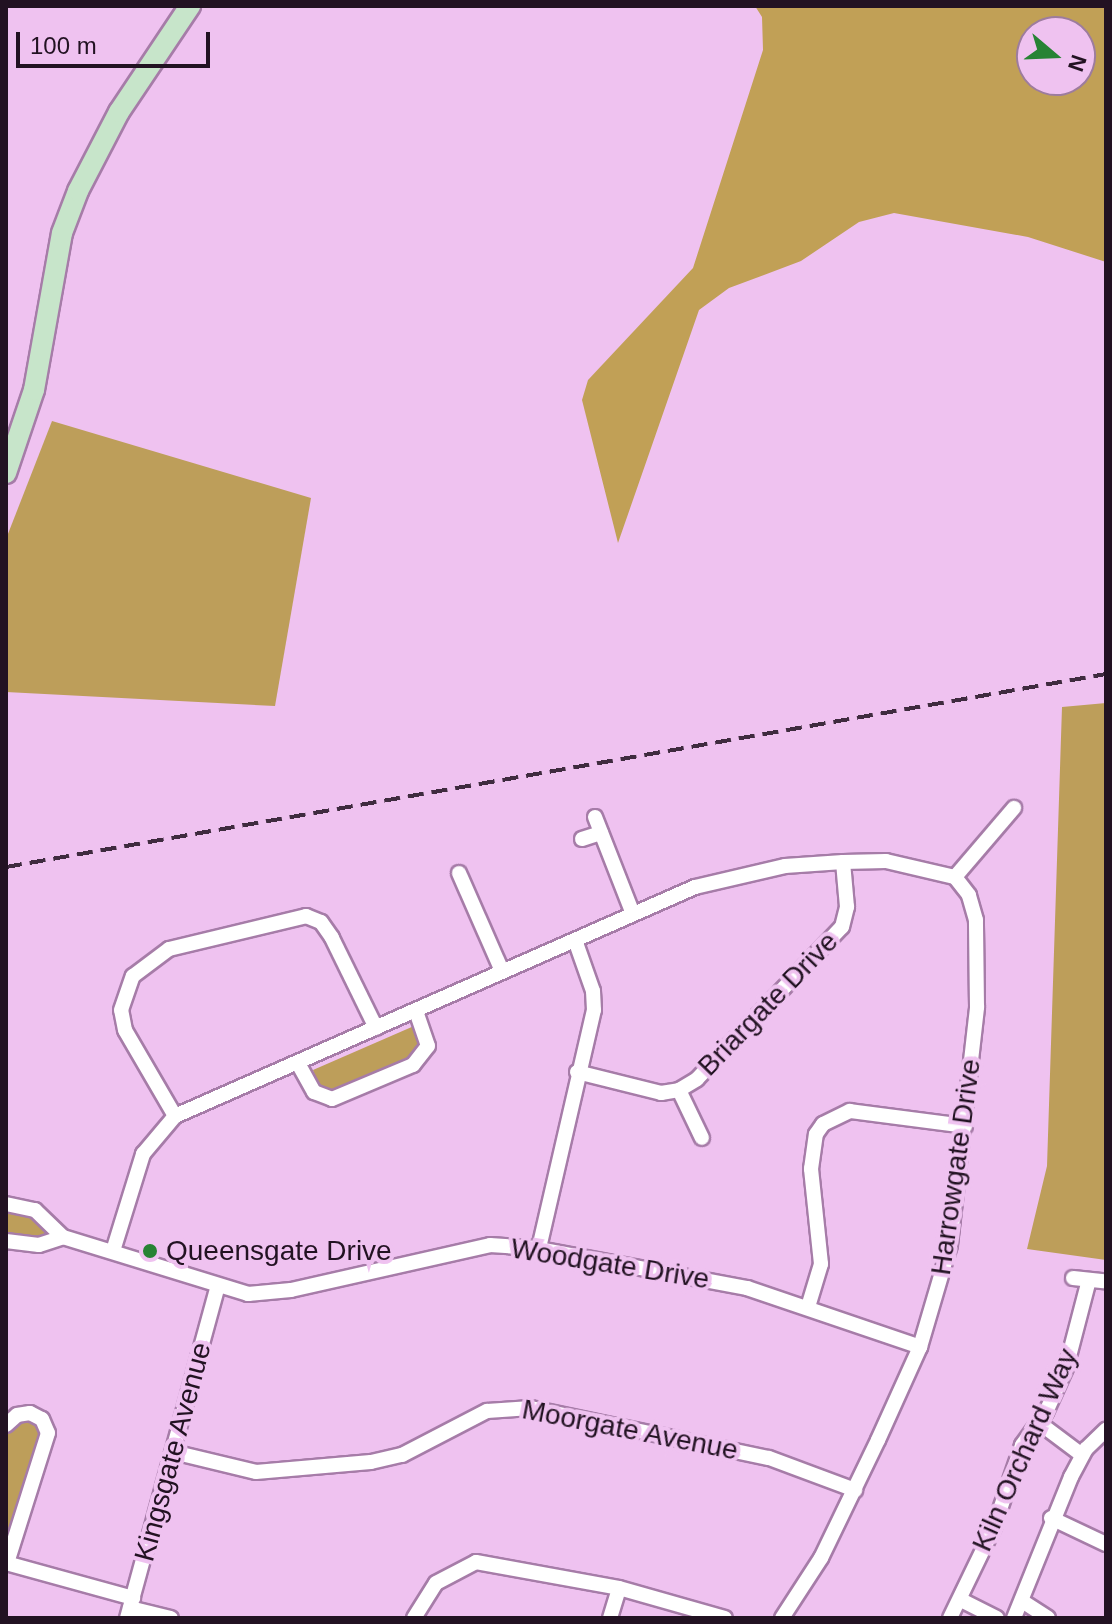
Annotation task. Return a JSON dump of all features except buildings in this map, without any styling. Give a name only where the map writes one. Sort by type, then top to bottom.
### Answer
[{"type":"street","points":[[6,473],[37,377],[59,247],[78,191],[119,112],[190,6]]},
{"type":"street","points":[[113,1251],[143,1154],[175,1116],[299,1065],[633,914],[733,875],[843,862],[886,861],[955,877],[1016,806]]},
{"type":"street","points":[[595,817],[633,914]]},
{"type":"street","points":[[582,839],[601,833]]},
{"type":"street","name":"Briargate Drive","points":[[577,1072],[661,1093],[679,1090],[697,1079],[842,927],[847,907],[843,862]]},
{"type":"street","points":[[459,873],[502,971]]},
{"type":"street","name":"Harrowgate Drive","points":[[782,1618],[855,1490],[920,1347],[950,1245],[977,1007],[976,920],[969,895],[955,877]]},
{"type":"street","points":[[467,893],[482,887]]},
{"type":"street","points":[[175,1116],[125,1030],[121,1010],[133,976],[169,949],[306,916],[321,922],[332,938],[376,1028]]},
{"type":"street","points":[[539,1248],[577,1072],[594,1010],[593,991],[575,940]]},
{"type":"street","points":[[299,1065],[314,1092],[332,1099],[413,1065],[428,1046],[416,1012]]},
{"type":"street","name":"Briargate Drive","points":[[679,1090],[702,1140]]},
{"type":"street","points":[[808,1307],[821,1264],[811,1169],[816,1134],[823,1124],[850,1111],[965,1126]]},
{"type":"street","name":"Woodgate Drive","points":[[6,1204],[35,1210],[63,1237],[218,1286],[268,1294],[490,1245],[539,1248],[747,1288],[920,1347]]},
{"type":"street","name":"Woodgate Drive","points":[[6,1241],[39,1245],[63,1237]]},
{"type":"street","points":[[1073,1278],[1097,1280]]},
{"type":"street","name":"Kiln Orchard Way","points":[[950,1618],[994,1527],[1022,1445],[1038,1422],[1068,1363],[1097,1280]]},
{"type":"street","name":"Kingsgate Avenue","points":[[130,1608],[218,1286]]},
{"type":"street","name":"Moorgate Avenue","points":[[173,1452],[256,1472],[371,1462],[402,1455],[487,1411],[518,1407],[680,1436],[769,1458],[855,1490]]},
{"type":"street","points":[[6,1425],[17,1415],[30,1413],[42,1419],[48,1433],[7,1563],[130,1608],[171,1618]]},
{"type":"street","points":[[1038,1422],[1082,1455]]},
{"type":"street","points":[[1014,1618],[1051,1518],[1082,1455],[1106,1430]]},
{"type":"street","points":[[1051,1518],[1106,1544]]},
{"type":"street","points":[[414,1618],[436,1583],[476,1562],[619,1588],[725,1618]]},
{"type":"street","points":[[610,1618],[619,1588]]},
{"type":"street","points":[[961,1600],[997,1618]]},
{"type":"street","points":[[1022,1601],[1048,1618]]},
{"type":"shaded area","points":[[755,6],[1106,6],[1106,262],[1028,237],[894,213],[859,222],[801,261],[729,288],[699,310],[618,543],[582,400],[588,380],[693,268],[763,50],[762,17]]},
{"type":"shaded area","points":[[52,421],[311,498],[275,706],[6,692],[6,539]]},
{"type":"shaded area","points":[[1106,703],[1106,1260],[1027,1249],[1047,1166],[1062,707]]},
{"type":"shaded area","points":[[414,1026],[423,1047],[408,1061],[337,1092],[320,1092],[313,1070]]},
{"type":"shaded area","points":[[6,1208],[35,1214],[48,1232],[45,1237],[6,1237]]},
{"type":"shaded area","points":[[17,1415],[45,1424],[6,1563],[6,1425]]},
{"type":"railway","points":[[6,867],[1106,674]]},
{"type":"place","name":"Queensgate Drive","points":[[150,1251]]}]
